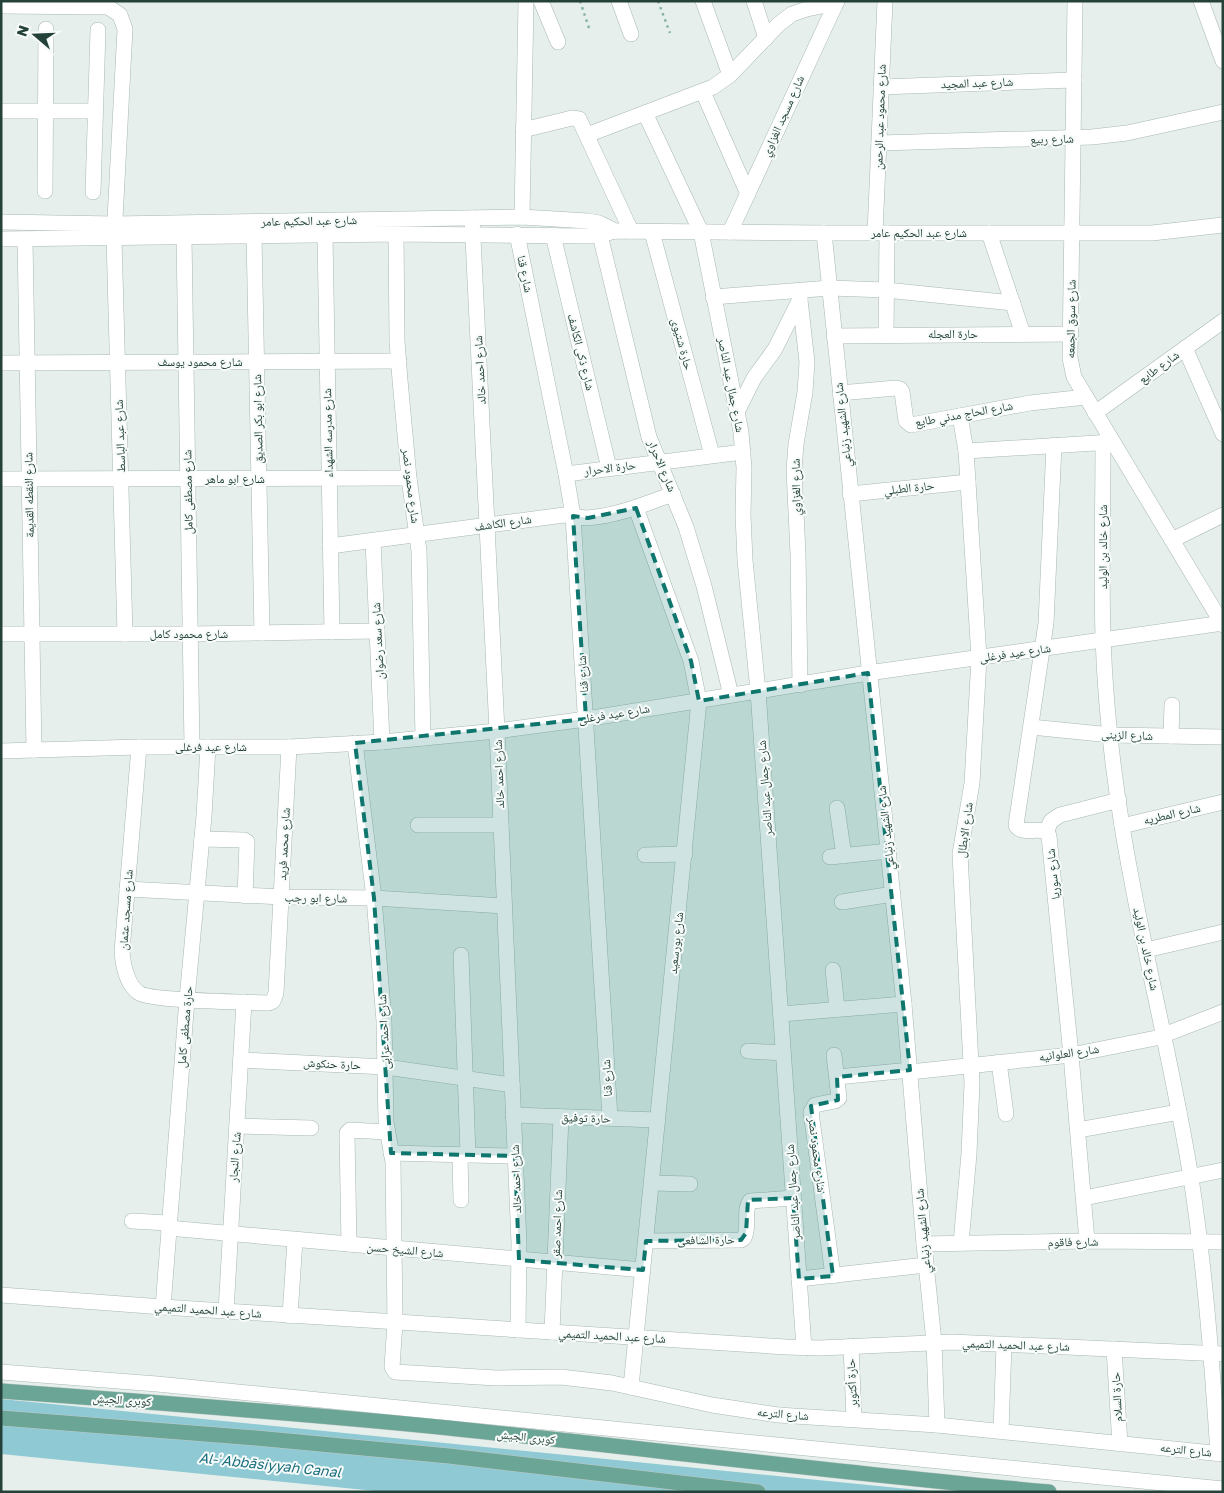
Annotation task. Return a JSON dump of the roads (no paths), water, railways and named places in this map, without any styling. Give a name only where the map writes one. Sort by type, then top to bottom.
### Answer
[{"type":"main road","name":"كوبرى الجيش","points":[[1,1391],[259,1410],[439,1427],[702,1457],[1049,1492]]},
{"type":"main road","points":[[1,1418],[256,1438],[449,1456],[758,1492]]},
{"type":"street","points":[[522,217],[526,1]]},
{"type":"street","points":[[541,1],[558,42]]},
{"type":"street","points":[[619,1],[631,34]]},
{"type":"street","points":[[703,1],[730,75]]},
{"type":"street","points":[[754,1],[766,38]]},
{"type":"street","name":"شارع محمود عبد الرحمن","points":[[884,1],[878,142],[881,233],[886,290],[886,334]]},
{"type":"street","name":"شارع سوق الجمعه","points":[[1075,1],[1072,371],[1095,413],[1108,442],[1172,540],[1222,624]]},
{"type":"street","points":[[1201,1],[1219,37],[1223,61]]},
{"type":"street","points":[[587,135],[703,92],[730,75],[792,14],[806,8],[836,2]]},
{"type":"street","name":"شارع مسجد الغزاوي","points":[[730,232],[836,2]]},
{"type":"street","name":"شارع عبد الباسط","points":[[1,6],[108,7],[120,15],[125,29],[114,231],[125,634]]},
{"type":"street","points":[[45,191],[46,29]]},
{"type":"street","points":[[93,192],[98,30]]},
{"type":"street","name":"شارع عبد المجيد","points":[[881,87],[1074,80]]},
{"type":"street","points":[[703,92],[748,194]]},
{"type":"street","points":[[1,111],[95,111]]},
{"type":"street","name":"شارع ربيع","points":[[878,142],[1074,138],[1127,133],[1223,112]]},
{"type":"street","name":"شارع جمال عبد الناصر","points":[[645,113],[701,232],[737,412],[743,452],[745,560],[758,691],[804,1348]]},
{"type":"street","points":[[523,130],[576,118],[581,122],[631,231]]},
{"type":"street","name":"شارع عبد الحكيم عامر","points":[[1,239],[25,239],[114,231],[522,217],[588,221],[599,223],[615,231]]},
{"type":"street","name":"شارع احمد خالد","points":[[472,218],[488,526],[520,1260],[518,1330]]},
{"type":"street","name":"شارع عبد الحكيم عامر","points":[[1,222],[184,237],[396,234],[600,235],[615,231],[1152,233],[1223,226]]},
{"type":"street","name":"حارة شتيوى","points":[[652,232],[712,455]]},
{"type":"street","name":"شارع الشهيد زنباعي","points":[[824,233],[868,673],[889,851],[904,1004],[934,1342],[937,1424]]},
{"type":"street","points":[[989,233],[1023,334]]},
{"type":"street","name":"شارع محمود نصر","points":[[396,234],[398,361],[409,478],[418,535],[423,738]]},
{"type":"street","name":"شارع قنا","points":[[517,234],[573,516],[610,1118]]},
{"type":"street","name":"شارع ابو بكر الصديق","points":[[254,235],[262,633]]},
{"type":"street","name":"شارع مدرسه الشهداء","points":[[324,235],[332,632]]},
{"type":"street","name":"شارع ذكى الكاشف","points":[[553,235],[609,468]]},
{"type":"street","name":"شارع الاحرار","points":[[600,235],[645,422],[659,462],[686,527],[704,586],[731,695]]},
{"type":"street","name":"شارع مصطفى كامل","points":[[184,237],[192,747]]},
{"type":"street","name":"شارع النقطه القديمة","points":[[25,239],[34,750]]},
{"type":"street","points":[[713,297],[800,295],[830,288],[886,290],[1013,303]]},
{"type":"street","points":[[737,412],[754,378],[775,350],[800,295]]},
{"type":"street","name":"شارع الغزاوي","points":[[800,295],[807,362],[805,392],[794,463],[800,685]]},
{"type":"street","name":"شارع طايع","points":[[1095,413],[1223,321]]},
{"type":"street","name":"حارة العجله","points":[[834,336],[886,334],[1071,334]]},
{"type":"street","points":[[1185,348],[1223,434]]},
{"type":"street","name":"شارع محمود يوسف","points":[[1,363],[398,361]]},
{"type":"street","name":"شارع الحاج مدني طايع","points":[[840,393],[896,388],[902,392],[906,421],[911,426],[1030,403],[1086,397]]},
{"type":"street","name":"شارع الابطال","points":[[960,416],[966,451],[979,658],[972,783],[960,854],[971,1065],[969,1154],[961,1243]]},
{"type":"street","points":[[966,451],[1108,442]]},
{"type":"street","name":"شارع خالد بن الوليد","points":[[1108,442],[1104,640],[1111,735],[1122,826],[1165,1035],[1191,1178],[1217,1354],[1220,1454]]},
{"type":"street","name":"شارع سوريا","points":[[1054,445],[1046,623],[1017,827],[1021,831],[1042,830],[1049,836],[1087,1241]]},
{"type":"street","name":"حارة الاحرار","points":[[566,474],[743,452]]},
{"type":"street","name":"شارع ابو ماهر","points":[[1,479],[409,478]]},
{"type":"street","name":"حارة الطبلي","points":[[850,494],[968,482]]},
{"type":"street","name":"شارع الكاشف","points":[[330,546],[564,515],[588,518],[636,508],[673,494]]},
{"type":"street","name":"شارع بورسعيد","points":[[631,1387],[699,701],[691,661],[636,508]]},
{"type":"street","points":[[1172,540],[1222,515]]},
{"type":"street","name":"شارع سعد رضوان","points":[[373,541],[382,742]]},
{"type":"street","name":"شارع عيد فرغلى","points":[[1,751],[139,747],[289,747],[382,742],[497,731],[586,719],[868,673],[1222,624]]},
{"type":"street","name":"شارع محمود كامل","points":[[1,634],[190,634],[377,631]]},
{"type":"street","points":[[1171,736],[1172,706]]},
{"type":"street","name":"شارع الزينى","points":[[1031,727],[1111,735],[1223,737]]},
{"type":"street","name":"شارع احمد عرابى","points":[[355,743],[374,898],[384,1022],[387,1132],[391,1153],[395,1323]]},
{"type":"street","name":"شارع مسجد عثمان","points":[[139,747],[123,960],[128,976],[134,988],[143,995],[244,1002]]},
{"type":"street","name":"حارة مصطفى كامل","points":[[163,1307],[168,1226],[202,839],[208,747]]},
{"type":"street","name":"شارع محمد فريد","points":[[244,1002],[269,1003],[275,998],[289,747]]},
{"type":"street","points":[[1046,832],[1051,821],[1060,815],[1119,800]]},
{"type":"street","name":"شارع المطريه","points":[[1122,826],[1223,802]]},
{"type":"street","points":[[837,808],[837,856],[889,851]]},
{"type":"street","points":[[418,825],[501,825]]},
{"type":"street","points":[[202,839],[244,840],[247,842],[245,896]]},
{"type":"street","points":[[646,856],[685,854]]},
{"type":"street","name":"شارع ابو رجب","points":[[127,889],[245,896],[374,898],[504,906]]},
{"type":"street","points":[[842,902],[893,894]]},
{"type":"street","points":[[1146,950],[1223,932]]},
{"type":"street","points":[[461,955],[465,1078],[464,1155],[461,1200]]},
{"type":"street","points":[[833,970],[836,1010]]},
{"type":"street","name":"شارع النجار","points":[[226,1311],[244,1002]]},
{"type":"street","points":[[781,1014],[904,1004]]},
{"type":"street","name":"شارع العلوانيه","points":[[837,1078],[1071,1055],[1165,1035],[1223,1012]]},
{"type":"street","points":[[748,1052],[783,1054]]},
{"type":"street","name":"شارع محمود نصر","points":[[833,1276],[811,1112],[815,1105],[838,1100],[840,1096],[834,1055]]},
{"type":"street","name":"حارة حنكوش","points":[[241,1060],[386,1067],[512,1085]]},
{"type":"street","points":[[999,1062],[1006,1114]]},
{"type":"street","points":[[1078,1130],[1179,1112]]},
{"type":"street","name":"حارة توفيق","points":[[513,1115],[658,1120]]},
{"type":"street","name":"شارع احمد صقر","points":[[552,1332],[561,1117]]},
{"type":"street","points":[[237,1126],[310,1128]]},
{"type":"street","points":[[349,1244],[347,1133],[350,1130],[387,1132]]},
{"type":"street","points":[[391,1153],[515,1156]]},
{"type":"street","points":[[1084,1198],[1191,1178],[1223,1170]]},
{"type":"street","points":[[652,1183],[690,1184]]},
{"type":"street","name":"حارة الشافعى","points":[[646,1241],[741,1240],[746,1233],[747,1206],[750,1201],[793,1198]]},
{"type":"street","name":"شارع الشيخ حسن","points":[[132,1221],[230,1234],[643,1270]]},
{"type":"street","points":[[290,1316],[296,1240]]},
{"type":"street","name":"شارع فاقوم","points":[[924,1244],[1087,1241],[1223,1242]]},
{"type":"street","points":[[799,1279],[926,1265]]},
{"type":"street","name":"شارع عبد الحميد التميمي","points":[[1,1295],[395,1323],[804,1348],[934,1342],[1217,1354]]},
{"type":"street","name":"شارع الترعه","points":[[395,1323],[392,1367],[398,1373],[508,1378],[554,1376],[612,1383],[687,1400],[778,1415],[937,1424],[1220,1454]]},
{"type":"street","points":[[1002,1432],[1004,1345]]},
{"type":"street","name":"حارة أكتوبر","points":[[851,1346],[854,1419]]},
{"type":"street","name":"حارة السلام","points":[[1114,1349],[1120,1444]]},
{"type":"street","points":[[1,1372],[157,1384],[1223,1490]]},
{"type":"water","name":"Al-ʿAbbāsiyyah Canal","points":[[1,1399],[939,1492],[386,1492],[1,1454]]}]
